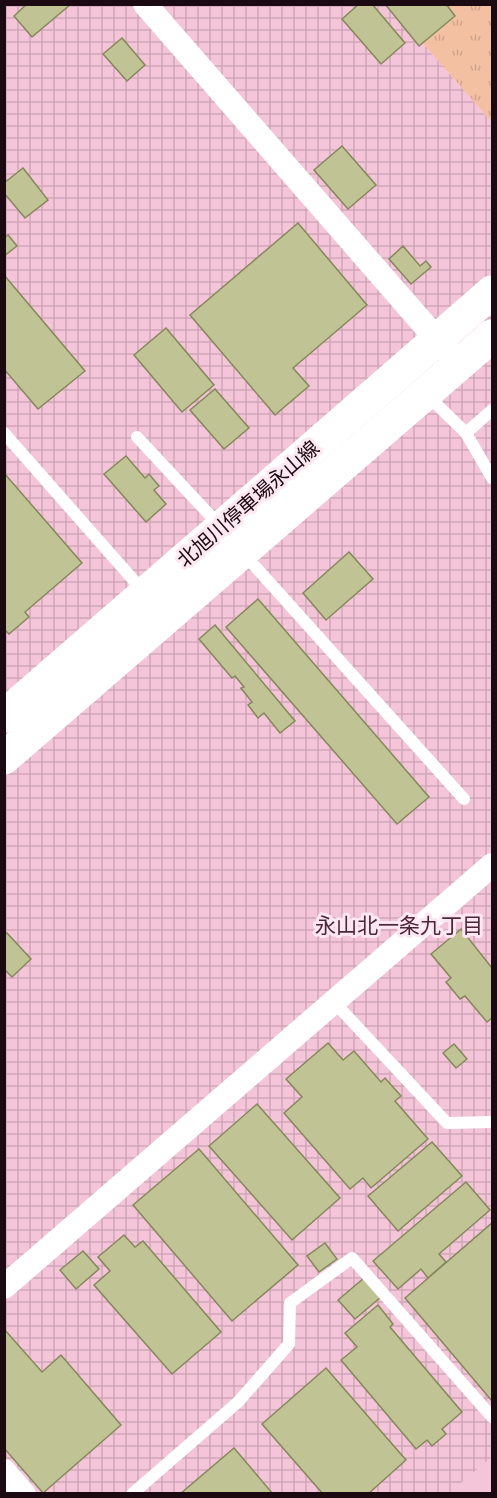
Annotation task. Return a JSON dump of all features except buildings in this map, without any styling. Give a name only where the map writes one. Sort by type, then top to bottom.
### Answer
[{"type":"main road","name":"北旭川停車場永山線","points":[[414,382],[437,340],[492,292]]},
{"type":"main road","name":"北旭川停車場永山線","points":[[4,716],[155,606],[414,382],[459,365],[492,336]]},
{"type":"main road","name":"北旭川停車場永山線","points":[[4,758],[155,606]]},
{"type":"street","points":[[145,4],[459,365]]},
{"type":"street","points":[[4,1287],[492,865]]},
{"type":"street","points":[[4,1472],[24,1494]]},
{"type":"lane","points":[[414,382],[466,433],[492,478]]},
{"type":"lane","points":[[466,433],[492,410]]},
{"type":"lane","points":[[4,432],[155,606]]},
{"type":"lane","points":[[137,437],[464,799]]},
{"type":"lane","points":[[334,1002],[447,1123],[492,1122]]},
{"type":"lane","points":[[132,1494],[238,1402],[289,1344],[290,1303],[352,1258],[492,1417]]},
{"type":"shaded area","points":[[5,5],[389,5],[492,122],[492,1457],[449,1493],[5,1494]]},
{"type":"shaded area","points":[[492,1457],[492,1493],[449,1493]]},
{"type":"green space","points":[[389,5],[492,5],[492,122]]},
{"type":"district","name":"永山北一条九丁目","points":[[399,926]]}]
